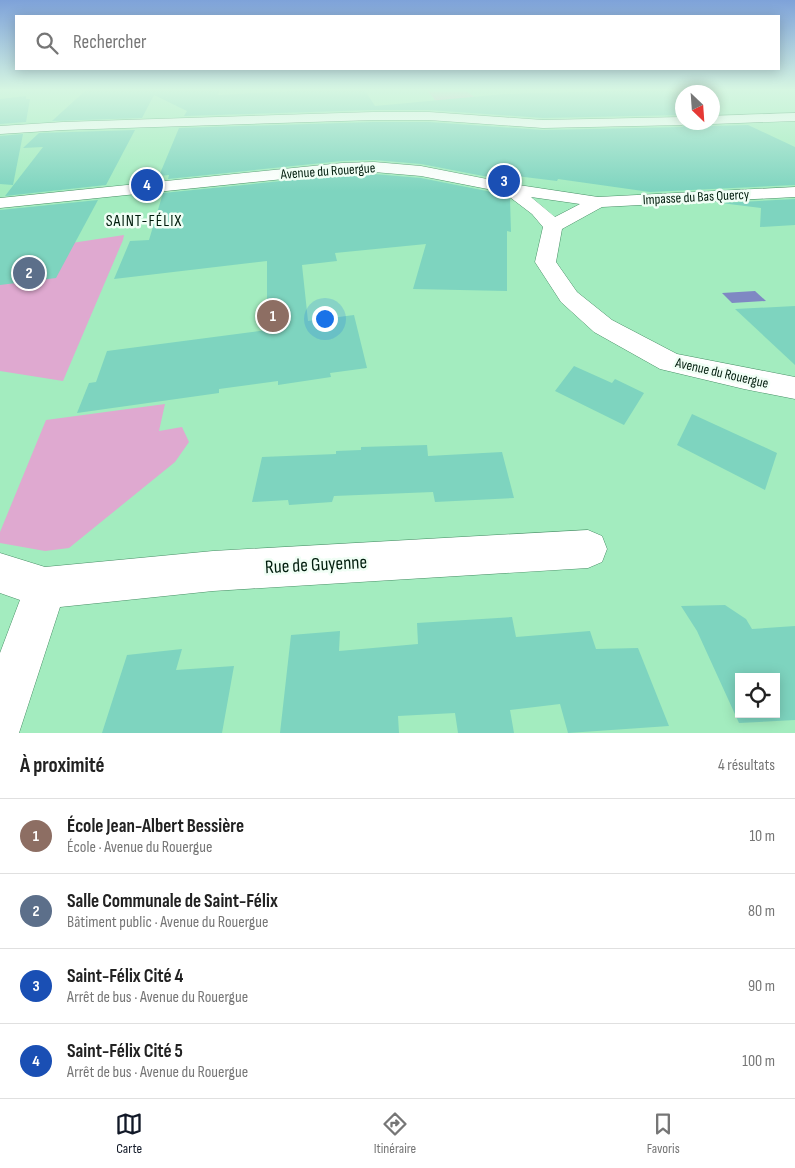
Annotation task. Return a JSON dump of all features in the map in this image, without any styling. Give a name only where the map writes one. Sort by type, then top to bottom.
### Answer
[{"type":"street","points":[[0,130],[157,123]]},
{"type":"street","points":[[532,123],[616,123]]},
{"type":"street","name":"Avenue du Rouergue","points":[[0,203],[342,168],[374,167],[421,170],[508,188],[538,210],[553,226],[545,262],[569,297],[603,326],[622,338],[670,362],[744,379],[795,388]]},
{"type":"street","name":"Impasse du Bas Quercy","points":[[508,188],[598,202],[795,192]]},
{"type":"street","name":"Impasse du Bas Quercy","points":[[553,226],[598,202]]},
{"type":"street","name":"Rue de Guyenne","points":[[45,588],[213,571],[588,549]]},
{"type":"street","points":[[0,573],[45,588],[0,720]]},
{"type":"shaded area","points":[[124,235],[63,381],[0,371],[0,254]]},
{"type":"shaded area","points":[[165,404],[159,431],[182,427],[189,442],[175,462],[69,548],[45,551],[0,543],[0,532],[46,420]]},
{"type":"water","points":[[755,291],[766,301],[732,303],[722,293]]},
{"type":"building","points":[[334,123],[446,123],[543,130],[675,127],[675,130],[720,130],[720,126],[748,125],[795,147],[795,185],[650,192],[558,179],[557,181],[508,175],[509,181],[421,164],[374,160],[342,161],[168,179],[169,175],[159,176],[179,128]]},
{"type":"building","points":[[135,130],[106,185],[5,196],[43,147],[23,148],[39,133]]},
{"type":"building","points":[[23,134],[13,185],[0,184],[0,136]]},
{"type":"building","points":[[374,174],[421,178],[502,194],[510,199],[511,232],[507,231],[507,291],[413,289],[426,244],[335,253],[337,261],[302,265],[308,321],[354,315],[367,368],[330,373],[331,377],[278,385],[278,381],[219,389],[219,393],[77,413],[89,383],[96,382],[107,351],[267,330],[267,261],[114,279],[130,241],[149,240],[163,193],[342,175]]},
{"type":"building","points":[[795,199],[795,225],[760,227],[761,208],[721,203]]},
{"type":"building","points":[[98,200],[56,278],[0,285],[0,210]]},
{"type":"building","points":[[795,306],[795,365],[735,309]]},
{"type":"building","points":[[574,366],[612,383],[615,379],[644,393],[624,425],[555,391]]},
{"type":"building","points":[[692,414],[777,453],[765,490],[677,445]]},
{"type":"building","points":[[427,445],[428,456],[502,452],[514,498],[435,502],[433,492],[334,496],[332,502],[289,505],[288,500],[252,502],[262,457],[336,454],[336,451],[361,450],[361,447]]},
{"type":"building","points":[[725,605],[746,619],[752,629],[795,626],[795,720],[739,723],[737,718],[780,718],[780,673],[735,673],[735,714],[697,631],[681,606]]},
{"type":"building","points":[[512,617],[516,637],[590,631],[596,649],[638,648],[669,726],[568,733],[560,704],[510,710],[514,733],[458,733],[455,713],[398,716],[399,733],[280,733],[291,635],[340,631],[339,651],[418,644],[417,623]]},
{"type":"building","points":[[182,649],[176,670],[234,666],[222,733],[102,733],[127,655]]},
{"type":"place","name":"Saint-Félix Cité 4","points":[[504,181]]},
{"type":"place","name":"Saint-Félix Cité 5","points":[[147,185]]},
{"type":"place","name":"Salle Communale de Saint-Félix","points":[[29,273]]},
{"type":"place","name":"École Jean-Albert Bessière","points":[[273,316]]},
{"type":"district","name":"SAINT-FÉLIX","points":[[144,221]]}]
